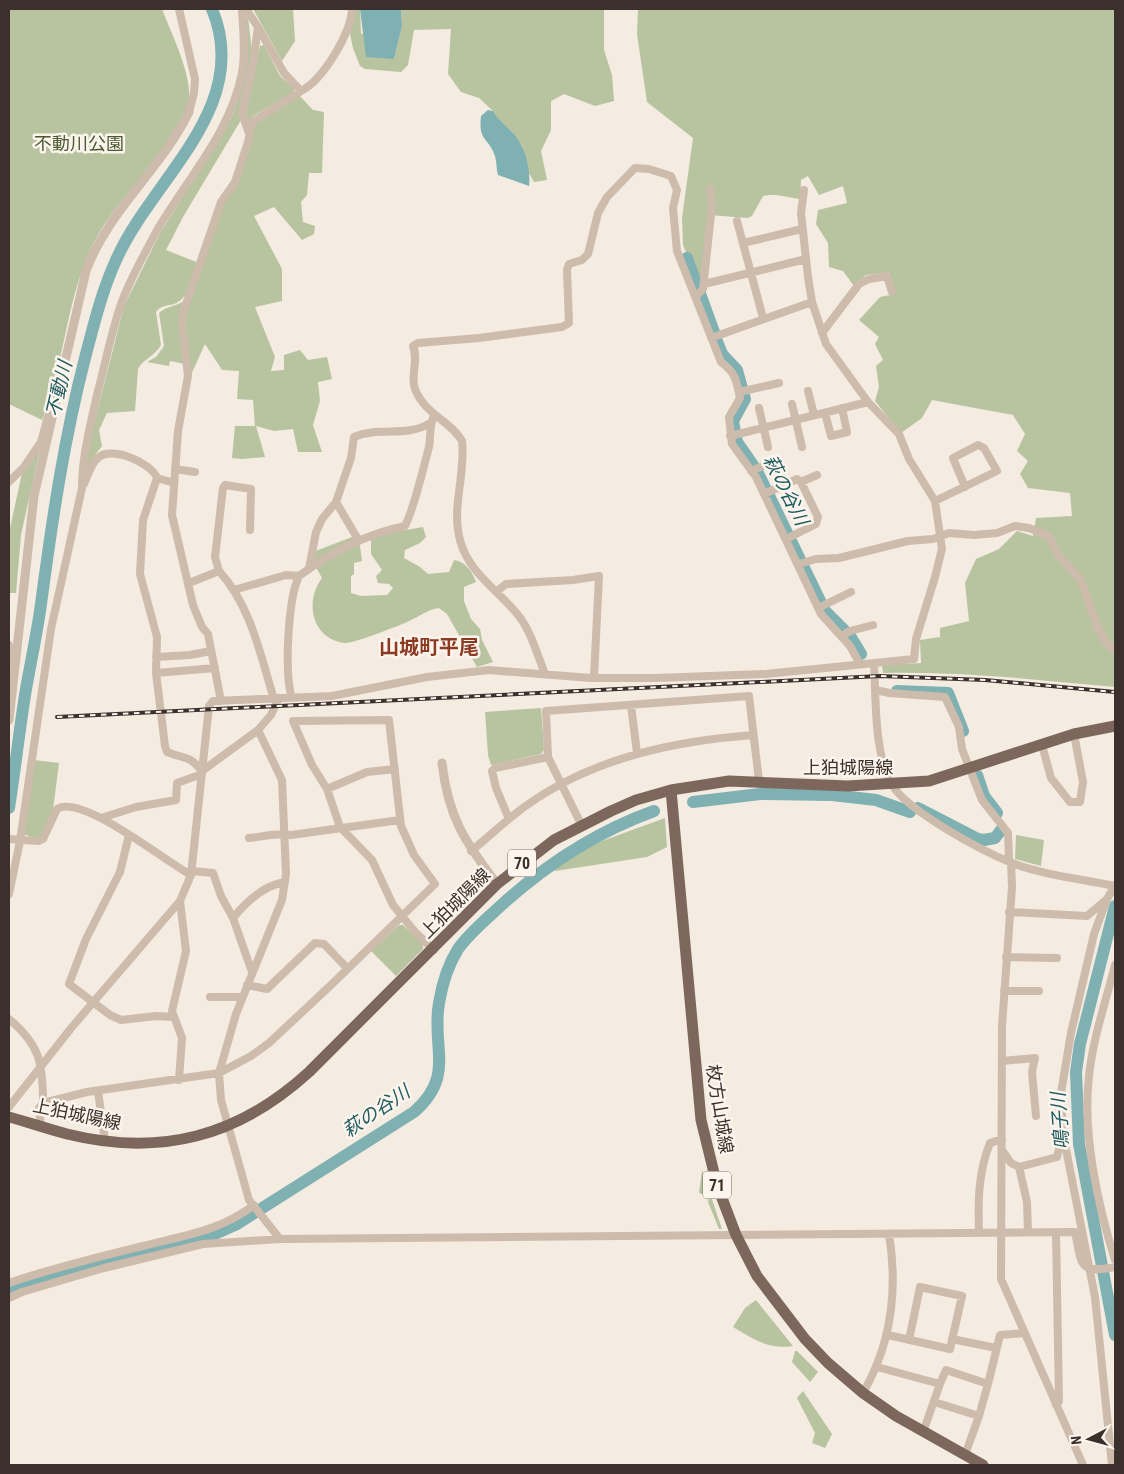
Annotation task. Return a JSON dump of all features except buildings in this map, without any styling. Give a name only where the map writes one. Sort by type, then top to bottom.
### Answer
[{"type":"main road","name":"上狛城陽線","points":[[9,1116],[41,1126],[104,1141],[137,1144],[169,1142],[201,1136],[228,1126],[274,1102],[299,1082],[434,950],[497,884],[544,847],[581,824],[636,800],[671,790],[729,781],[848,786],[892,785],[929,781],[1074,734],[1115,726]]},
{"type":"main road","name":"枚方山城線","points":[[671,790],[701,1120],[716,1185],[736,1236],[758,1276],[805,1339],[828,1363],[863,1393],[924,1432],[983,1465]]},
{"type":"street","points":[[9,720],[34,496],[80,295],[93,253],[111,222],[172,144],[189,112],[194,93],[195,79],[179,9]]},
{"type":"street","points":[[82,488],[82,468],[90,427],[123,298],[157,231],[220,131],[235,98],[244,58],[242,9]]},
{"type":"street","points":[[246,9],[284,73],[302,91]]},
{"type":"street","points":[[221,701],[208,634],[202,627],[193,605],[172,515],[178,431],[188,376],[182,323],[184,310],[221,202],[234,182],[250,133],[250,127],[255,119],[302,91],[316,80],[348,29],[352,9]]},
{"type":"street","points":[[250,133],[242,114],[253,64],[258,27]]},
{"type":"street","points":[[234,590],[286,575],[299,576],[359,541],[383,531],[405,526],[432,433],[432,420],[415,388],[416,362],[413,346],[418,343],[479,338],[562,326],[568,323],[567,270],[569,264],[582,260],[588,254],[598,213],[607,198],[635,168],[650,169],[671,176],[675,183],[677,190],[673,208],[676,244],[700,291],[711,338],[721,362],[732,370],[742,392],[729,417],[737,453],[754,469],[767,493],[802,564],[826,621],[845,634],[860,664]]},
{"type":"street","points":[[700,291],[712,205],[710,189]]},
{"type":"street","points":[[9,1107],[93,1002],[180,901],[191,873],[209,706],[213,701],[332,696],[427,677],[479,671],[656,678],[756,674],[914,659],[916,639],[942,549],[935,501],[909,459],[899,434],[868,402],[826,344],[812,302],[802,229],[804,190]]},
{"type":"street","points":[[737,221],[762,318]]},
{"type":"street","points":[[743,243],[802,229]]},
{"type":"street","points":[[700,291],[750,272],[806,259]]},
{"type":"street","points":[[822,333],[859,284],[868,279],[887,276],[892,292]]},
{"type":"street","points":[[711,338],[762,318],[812,302]]},
{"type":"street","points":[[742,392],[779,383]]},
{"type":"street","points":[[808,391],[814,415]]},
{"type":"street","points":[[733,435],[868,402]]},
{"type":"street","points":[[792,404],[802,447]]},
{"type":"street","points":[[758,408],[768,447]]},
{"type":"street","points":[[825,413],[831,436],[847,432],[842,408]]},
{"type":"street","points":[[9,482],[24,467],[41,442],[48,416],[53,412]]},
{"type":"street","points":[[309,569],[316,532],[322,519],[336,502],[351,458],[354,437],[378,432],[419,430],[432,420]]},
{"type":"street","points":[[432,420],[456,433],[462,441],[457,505],[460,540],[473,567],[525,625],[545,674]]},
{"type":"street","points":[[935,501],[965,487],[998,471],[984,448],[978,445],[953,458],[965,487]]},
{"type":"street","points":[[9,894],[15,840],[51,629],[82,488],[94,462],[100,456],[106,454],[118,454],[146,464],[157,478],[174,483]]},
{"type":"street","points":[[754,469],[772,462]]},
{"type":"street","points":[[175,469],[195,472]]},
{"type":"street","points":[[801,482],[817,475]]},
{"type":"street","points":[[157,478],[143,520],[140,574],[156,629],[156,673],[165,746],[167,752],[189,757],[196,762],[202,772]]},
{"type":"street","points":[[767,493],[797,479],[801,482],[818,517],[816,524],[788,537]]},
{"type":"street","points":[[101,818],[136,807],[176,800],[177,783],[202,772],[258,730],[270,715],[277,699],[255,632],[234,590],[219,570],[215,557],[223,488],[225,485],[251,489],[250,530]]},
{"type":"street","points":[[336,502],[359,541]]},
{"type":"street","points":[[802,564],[816,560],[839,558],[949,533],[974,535],[997,533],[1015,526],[1028,528],[1049,536],[1058,555],[1082,580],[1097,626],[1105,641],[1115,651]]},
{"type":"street","points":[[189,583],[219,570]]},
{"type":"street","points":[[292,698],[287,681],[290,630],[299,576]]},
{"type":"street","points":[[496,592],[506,584],[573,580],[600,576],[594,677]]},
{"type":"street","points":[[821,607],[851,592]]},
{"type":"street","points":[[845,634],[873,625]]},
{"type":"street","points":[[9,645],[15,670]]},
{"type":"street","points":[[156,657],[195,655],[211,651]]},
{"type":"street","points":[[874,663],[880,748],[892,785],[904,801],[929,819],[1010,862],[1115,886],[1107,898],[1094,934],[1072,1033],[1062,1093],[1063,1134],[1074,1197],[1092,1270],[1112,1465]]},
{"type":"street","points":[[156,673],[215,668]]},
{"type":"street","points":[[876,690],[888,693],[945,697],[959,727],[962,749],[982,800],[1008,832],[1010,862],[1002,1061],[1000,1279],[1083,1465]]},
{"type":"street","points":[[581,824],[548,757],[546,711],[749,696],[759,781]]},
{"type":"street","points":[[631,705],[637,753]]},
{"type":"street","points":[[41,1126],[39,1108],[43,1103],[98,1091],[219,1073],[251,1056],[269,1043],[347,968],[403,918],[435,884],[414,855],[400,820],[389,720],[292,721],[312,765],[327,789],[340,827],[372,860],[393,904],[403,918],[434,950]]},
{"type":"street","points":[[258,730],[282,780],[285,882],[282,900],[228,1035],[219,1073],[221,1100],[249,1200],[280,1239]]},
{"type":"street","points":[[1042,745],[1051,778],[1070,802],[1080,802],[1083,782],[1074,734]]},
{"type":"street","points":[[471,851],[528,804],[586,773],[637,753],[688,742],[754,735]]},
{"type":"street","points":[[509,819],[496,788],[492,771],[496,768],[548,757]]},
{"type":"street","points":[[442,763],[450,807],[471,851],[497,884]]},
{"type":"street","points":[[327,789],[367,772],[395,769]]},
{"type":"street","points":[[15,840],[39,841],[44,839],[57,809],[61,806],[72,806],[101,818],[191,873],[213,872],[221,896],[233,918],[252,972]]},
{"type":"street","points":[[249,838],[285,833],[291,835],[400,820]]},
{"type":"street","points":[[129,835],[120,872],[86,938],[69,984],[110,1015],[121,1020],[156,1016],[174,1017]]},
{"type":"street","points":[[233,918],[247,903],[271,884],[285,882]]},
{"type":"street","points":[[1009,912],[1087,916],[1107,898]]},
{"type":"street","points":[[179,1080],[182,1038],[180,1028],[172,1011],[186,951],[180,901]]},
{"type":"street","points":[[248,985],[267,989],[315,943],[324,944],[347,968]]},
{"type":"street","points":[[1006,958],[1057,958]]},
{"type":"street","points":[[1092,1270],[1115,1265],[1111,1232],[1095,1182],[1088,1104],[1089,1076],[1115,964]]},
{"type":"street","points":[[1004,991],[1039,991]]},
{"type":"street","points":[[210,997],[242,997]]},
{"type":"street","points":[[9,1019],[33,1044],[42,1065],[43,1103]]},
{"type":"street","points":[[1002,1061],[1035,1058],[1032,1072],[1036,1116]]},
{"type":"street","points":[[98,1091],[104,1141]]},
{"type":"street","points":[[1002,1149],[1010,1163],[1019,1167],[1057,1157],[1063,1134]]},
{"type":"street","points":[[979,1233],[978,1191],[982,1163],[990,1143],[1002,1139]]},
{"type":"street","points":[[1019,1167],[1027,1202],[1028,1232]]},
{"type":"street","points":[[9,1283],[111,1254],[200,1232],[229,1221],[254,1206]]},
{"type":"street","points":[[9,1298],[22,1292],[104,1268],[203,1244],[280,1239],[1075,1232],[1083,1263],[1092,1270]]},
{"type":"street","points":[[1056,1233],[1059,1401],[1056,1405]]},
{"type":"street","points":[[863,1393],[877,1367],[888,1335],[894,1281],[890,1234]]},
{"type":"street","points":[[888,1335],[909,1340],[950,1349],[962,1296],[920,1287],[909,1340]]},
{"type":"street","points":[[965,1456],[979,1416],[1000,1335],[1024,1333]]},
{"type":"street","points":[[952,1339],[996,1348]]},
{"type":"street","points":[[877,1367],[940,1384]]},
{"type":"street","points":[[924,1432],[946,1370],[988,1384]]},
{"type":"street","points":[[934,1402],[979,1416]]},
{"type":"green space","name":"不動川公園","points":[[9,9],[162,9],[184,66],[189,90],[189,100],[185,112],[170,139],[107,220],[87,257],[79,279],[50,397],[42,420],[9,404]]},
{"type":"green space","points":[[253,9],[293,9],[295,41],[282,61]]},
{"type":"green space","points":[[356,9],[360,9],[361,33],[394,59],[402,26],[401,9],[604,9],[604,50],[612,75],[614,101],[595,106],[564,94],[551,101],[551,130],[541,151],[547,180],[534,182],[529,173],[522,146],[512,132],[499,122],[493,111],[479,98],[461,92],[448,74],[451,29],[414,30],[408,65],[401,72],[365,69],[360,66],[350,34]]},
{"type":"green space","points":[[638,9],[1115,9],[1115,687],[970,675],[883,673],[882,665],[921,663],[920,640],[940,637],[940,628],[969,621],[965,583],[976,559],[999,549],[1017,531],[1033,536],[1036,518],[1072,516],[1070,493],[1028,488],[1020,474],[1028,461],[1017,451],[1025,434],[1013,415],[932,400],[922,418],[901,433],[875,401],[879,387],[876,366],[883,360],[875,344],[879,337],[859,320],[880,297],[895,294],[889,272],[866,275],[854,286],[843,271],[829,267],[828,243],[816,224],[818,210],[847,203],[843,186],[819,195],[808,176],[801,180],[800,199],[777,195],[763,196],[752,216],[748,218],[709,215],[702,278],[697,279],[683,245],[682,218],[693,138],[647,102],[637,34]]},
{"type":"green space","points":[[248,17],[252,52],[241,120],[183,217],[166,250],[199,263],[184,297],[174,304],[162,307],[156,312],[161,345],[138,369],[135,411],[107,413],[99,430],[102,446],[95,455],[86,478],[85,468],[93,428],[124,306],[160,233],[223,133],[234,112],[238,99],[246,20]]},
{"type":"green space","points":[[264,45],[280,76],[294,88],[294,92],[253,116],[248,125],[243,119],[260,46]]},
{"type":"green space","points":[[299,95],[313,110],[324,112],[322,173],[309,173],[307,195],[301,202],[303,222],[315,226],[314,234],[302,240],[274,207],[254,216],[282,269],[282,301],[255,307],[275,357],[271,371],[284,370],[284,355],[300,350],[308,360],[327,357],[332,379],[318,382],[320,401],[313,425],[322,452],[298,452],[293,429],[274,431],[256,426],[265,457],[232,458],[235,426],[255,426],[253,400],[237,399],[239,371],[222,370],[205,344],[190,377],[184,323],[186,311],[223,203],[237,183],[254,124]]},
{"type":"green space","points":[[186,300],[183,309],[185,364],[170,361],[169,366],[147,362],[156,357],[164,346],[159,313]]},
{"type":"green space","points":[[40,449],[21,535],[16,593],[9,593],[9,533],[22,473]]},
{"type":"green space","points":[[423,527],[426,537],[420,543],[405,550],[404,558],[428,574],[449,572],[454,560],[468,568],[476,582],[464,587],[464,601],[471,619],[480,629],[482,640],[493,662],[477,667],[447,614],[439,608],[430,610],[385,631],[349,643],[334,640],[325,635],[318,627],[314,618],[313,598],[322,578],[313,562],[313,552],[352,537],[360,546],[362,561],[354,563],[354,574],[351,576],[351,593],[361,596],[387,595],[393,588],[389,584],[378,583],[376,576],[382,570],[371,554],[371,540],[377,535]]},
{"type":"green space","points":[[541,708],[544,750],[541,754],[491,765],[488,755],[485,712]]},
{"type":"green space","points":[[34,760],[59,763],[53,810],[41,837],[38,839],[23,834]]},
{"type":"green space","points":[[665,818],[667,847],[647,857],[555,871],[552,866],[591,845]]},
{"type":"green space","points":[[1016,835],[1044,840],[1041,866],[1015,859]]},
{"type":"green space","points":[[399,925],[403,925],[423,944],[423,949],[396,976],[371,951]]},
{"type":"green space","points":[[702,1170],[722,1229],[719,1229],[708,1202],[709,1196],[699,1193]]},
{"type":"green space","points":[[756,1300],[793,1346],[769,1345],[733,1327],[745,1308]]},
{"type":"green space","points":[[795,1351],[818,1372],[810,1382],[792,1362]]},
{"type":"green space","points":[[803,1391],[832,1434],[825,1448],[812,1443],[815,1433],[797,1398]]},
{"type":"water","points":[[360,9],[401,9],[402,26],[394,59],[366,57]]},
{"type":"water","points":[[488,110],[493,111],[520,143],[528,165],[529,186],[498,175],[493,150],[481,131],[481,116]]},
{"type":"waterway","name":"不動川","points":[[9,808],[59,480],[85,358],[95,320],[117,258],[133,228],[174,170],[209,110],[220,78],[221,45],[212,9]]},
{"type":"waterway","name":"萩の谷川","points":[[687,258],[714,332]]},
{"type":"waterway","name":"萩の谷川","points":[[716,339],[722,354],[737,370],[745,399],[733,421],[737,442],[757,471],[825,611],[850,636],[861,654]]},
{"type":"waterway","name":"萩の谷川","points":[[897,691],[948,693],[963,731]]},
{"type":"waterway","name":"萩の谷川","points":[[977,775],[984,796],[997,813]]},
{"type":"waterway","name":"萩の谷川","points":[[693,802],[760,794],[832,795],[876,800],[910,812]]},
{"type":"waterway","name":"萩の谷川","points":[[918,808],[978,839],[995,838],[1001,830]]},
{"type":"waterway","name":"萩の谷川","points":[[9,1289],[217,1233],[237,1224],[414,1112],[427,1099],[438,1073],[437,1019],[439,1003],[448,968],[458,949],[475,929],[513,895],[550,866],[589,841],[654,811]]},
{"type":"waterway","name":"鳴子川","points":[[1115,906],[1080,1044],[1076,1072],[1079,1144],[1115,1335]]},
{"type":"railway","points":[[57,717],[880,676],[985,680],[1115,692]]},
{"type":"district","name":"山城町平尾","points":[[429,647]]}]
